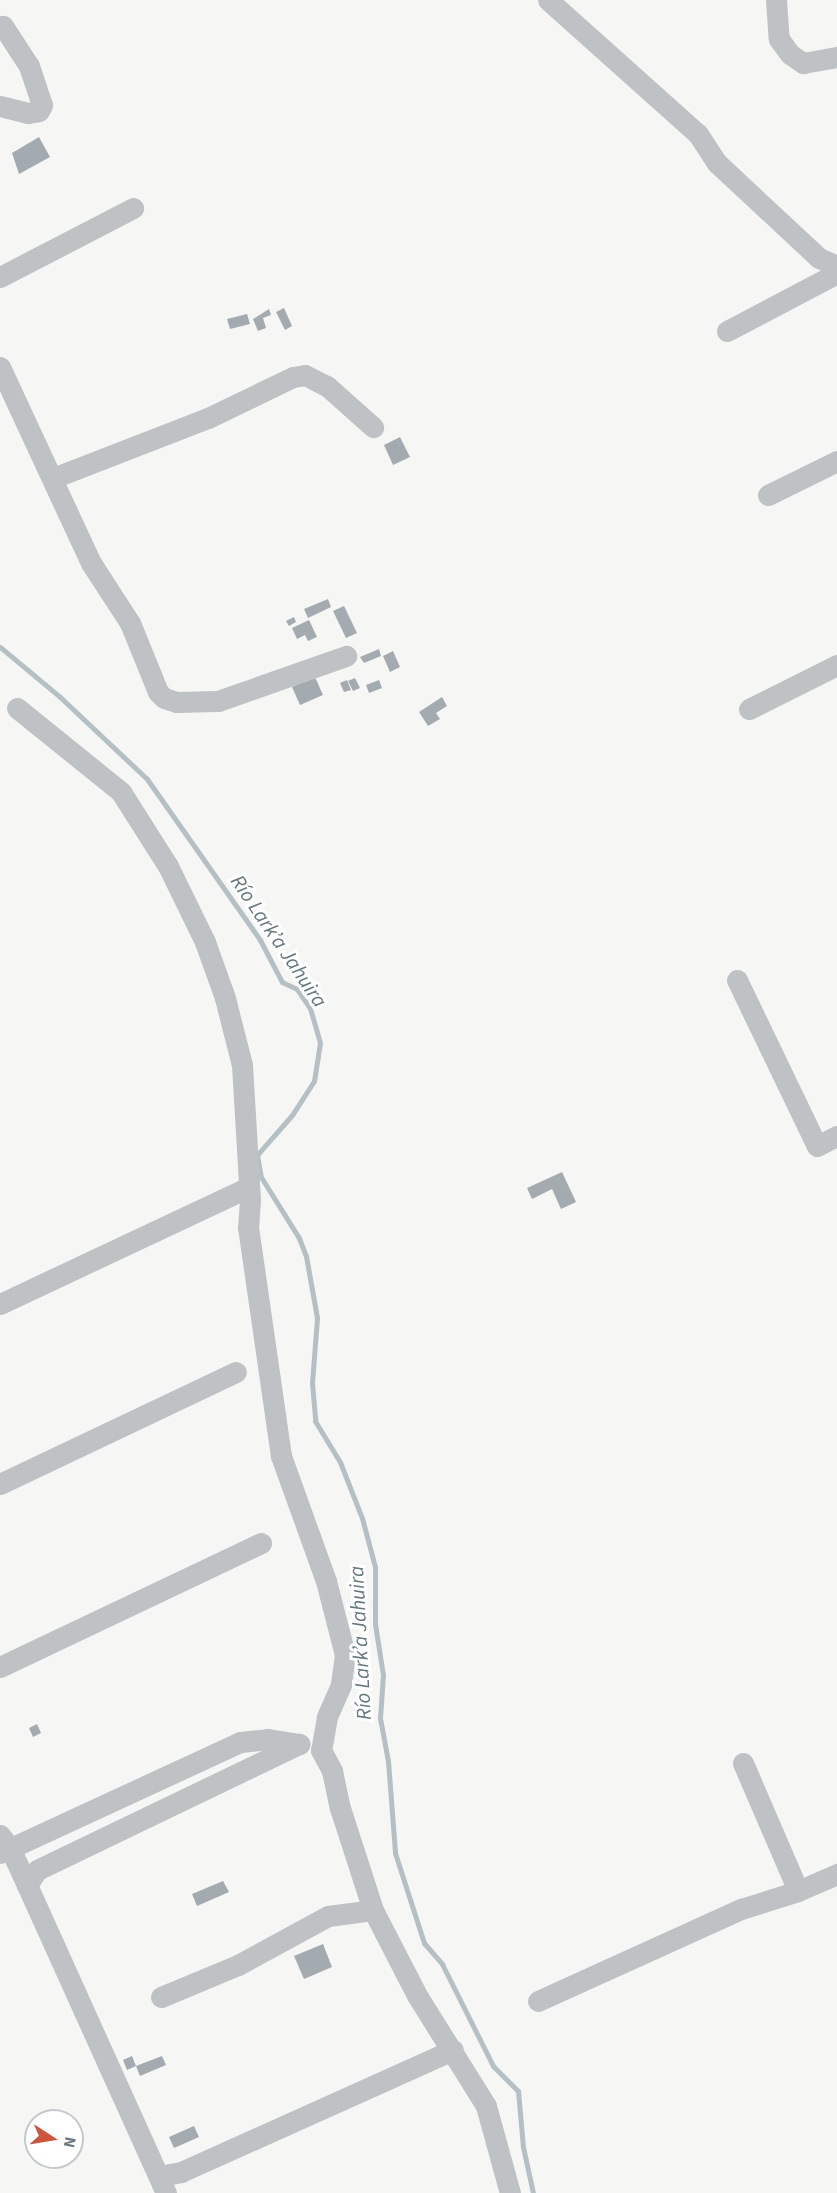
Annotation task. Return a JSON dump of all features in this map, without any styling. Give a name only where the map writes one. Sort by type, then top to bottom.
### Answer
[{"type":"street","points":[[548,0],[698,134],[717,163],[819,258],[837,266]]},
{"type":"street","points":[[776,0],[779,39],[790,54],[803,63],[837,57]]},
{"type":"street","points":[[0,106],[28,113],[39,111],[42,105],[29,66],[3,26]]},
{"type":"street","points":[[0,277],[133,208]]},
{"type":"street","points":[[727,331],[837,273]]},
{"type":"street","points":[[0,367],[91,563],[130,623],[158,692],[164,698],[186,703],[218,701],[346,656]]},
{"type":"street","points":[[53,478],[208,418],[293,377],[305,375],[327,386],[373,427]]},
{"type":"street","points":[[768,495],[837,461]]},
{"type":"street","points":[[749,709],[837,665]]},
{"type":"street","points":[[17,708],[121,792],[168,866],[205,942],[242,1065],[249,1188],[248,1227],[282,1456],[326,1581],[345,1655],[341,1685],[327,1717],[321,1750],[332,1771],[374,1910],[418,1997],[486,2106],[510,2193]]},
{"type":"street","points":[[737,980],[817,1146],[837,1136]]},
{"type":"street","points":[[0,1304],[249,1188]]},
{"type":"street","points":[[0,1484],[236,1372]]},
{"type":"street","points":[[0,1667],[261,1543]]},
{"type":"street","points":[[321,1750],[268,1739],[240,1742],[4,1845],[27,1885],[161,2188],[181,2172],[453,2050]]},
{"type":"street","points":[[27,1885],[37,1869],[299,1744]]},
{"type":"street","points":[[743,1763],[798,1891]]},
{"type":"street","points":[[538,2001],[741,1909],[798,1891],[837,1874]]},
{"type":"street","points":[[161,1997],[238,1965],[328,1916],[374,1910]]},
{"type":"building","points":[[39,137],[50,157],[19,174],[12,153]]},
{"type":"building","points":[[284,308],[292,326],[285,330],[276,312]]},
{"type":"building","points":[[269,309],[271,315],[263,318],[266,328],[258,331],[253,319]]},
{"type":"building","points":[[247,314],[250,324],[230,329],[227,319]]},
{"type":"building","points":[[400,437],[410,457],[393,465],[384,445]]},
{"type":"building","points":[[328,599],[331,607],[308,618],[304,609]]},
{"type":"building","points":[[344,606],[357,633],[346,638],[333,611]]},
{"type":"building","points":[[294,617],[296,622],[289,626],[286,621]]},
{"type":"building","points":[[309,620],[317,637],[308,641],[305,635],[297,639],[292,628]]},
{"type":"building","points":[[379,649],[381,656],[364,663],[360,657]]},
{"type":"building","points":[[393,651],[400,667],[390,672],[383,656]]},
{"type":"building","points":[[315,677],[323,695],[300,705],[292,687]]},
{"type":"building","points":[[355,678],[360,688],[353,691],[348,681]]},
{"type":"building","points":[[347,680],[351,690],[344,692],[340,683]]},
{"type":"building","points":[[379,680],[382,688],[369,693],[366,685]]},
{"type":"building","points":[[442,697],[447,706],[436,713],[440,719],[428,726],[419,712]]},
{"type":"building","points":[[562,1172],[576,1202],[561,1209],[552,1189],[532,1199],[527,1188]]},
{"type":"building","points":[[37,1724],[41,1733],[33,1737],[29,1728]]},
{"type":"building","points":[[223,1881],[229,1892],[197,1906],[192,1894]]},
{"type":"building","points":[[323,1944],[332,1967],[304,1979],[294,1956]]},
{"type":"building","points":[[132,2056],[136,2066],[127,2070],[123,2060]]},
{"type":"building","points":[[162,2056],[166,2065],[140,2076],[136,2066]]},
{"type":"building","points":[[194,2126],[199,2137],[174,2148],[169,2137]]},
{"type":"waterway","name":"Río Lark’a Jahuira","points":[[0,647],[60,697],[147,779],[260,940],[282,982],[297,989],[310,1008],[320,1043],[314,1081],[292,1115],[257,1155],[261,1177],[299,1238],[306,1256],[317,1318],[312,1383],[315,1421],[340,1462],[362,1518],[375,1567],[375,1624],[383,1675],[380,1718],[388,1761],[395,1853],[424,1943],[442,1964],[493,2066],[518,2091],[523,2147],[533,2193]]}]
